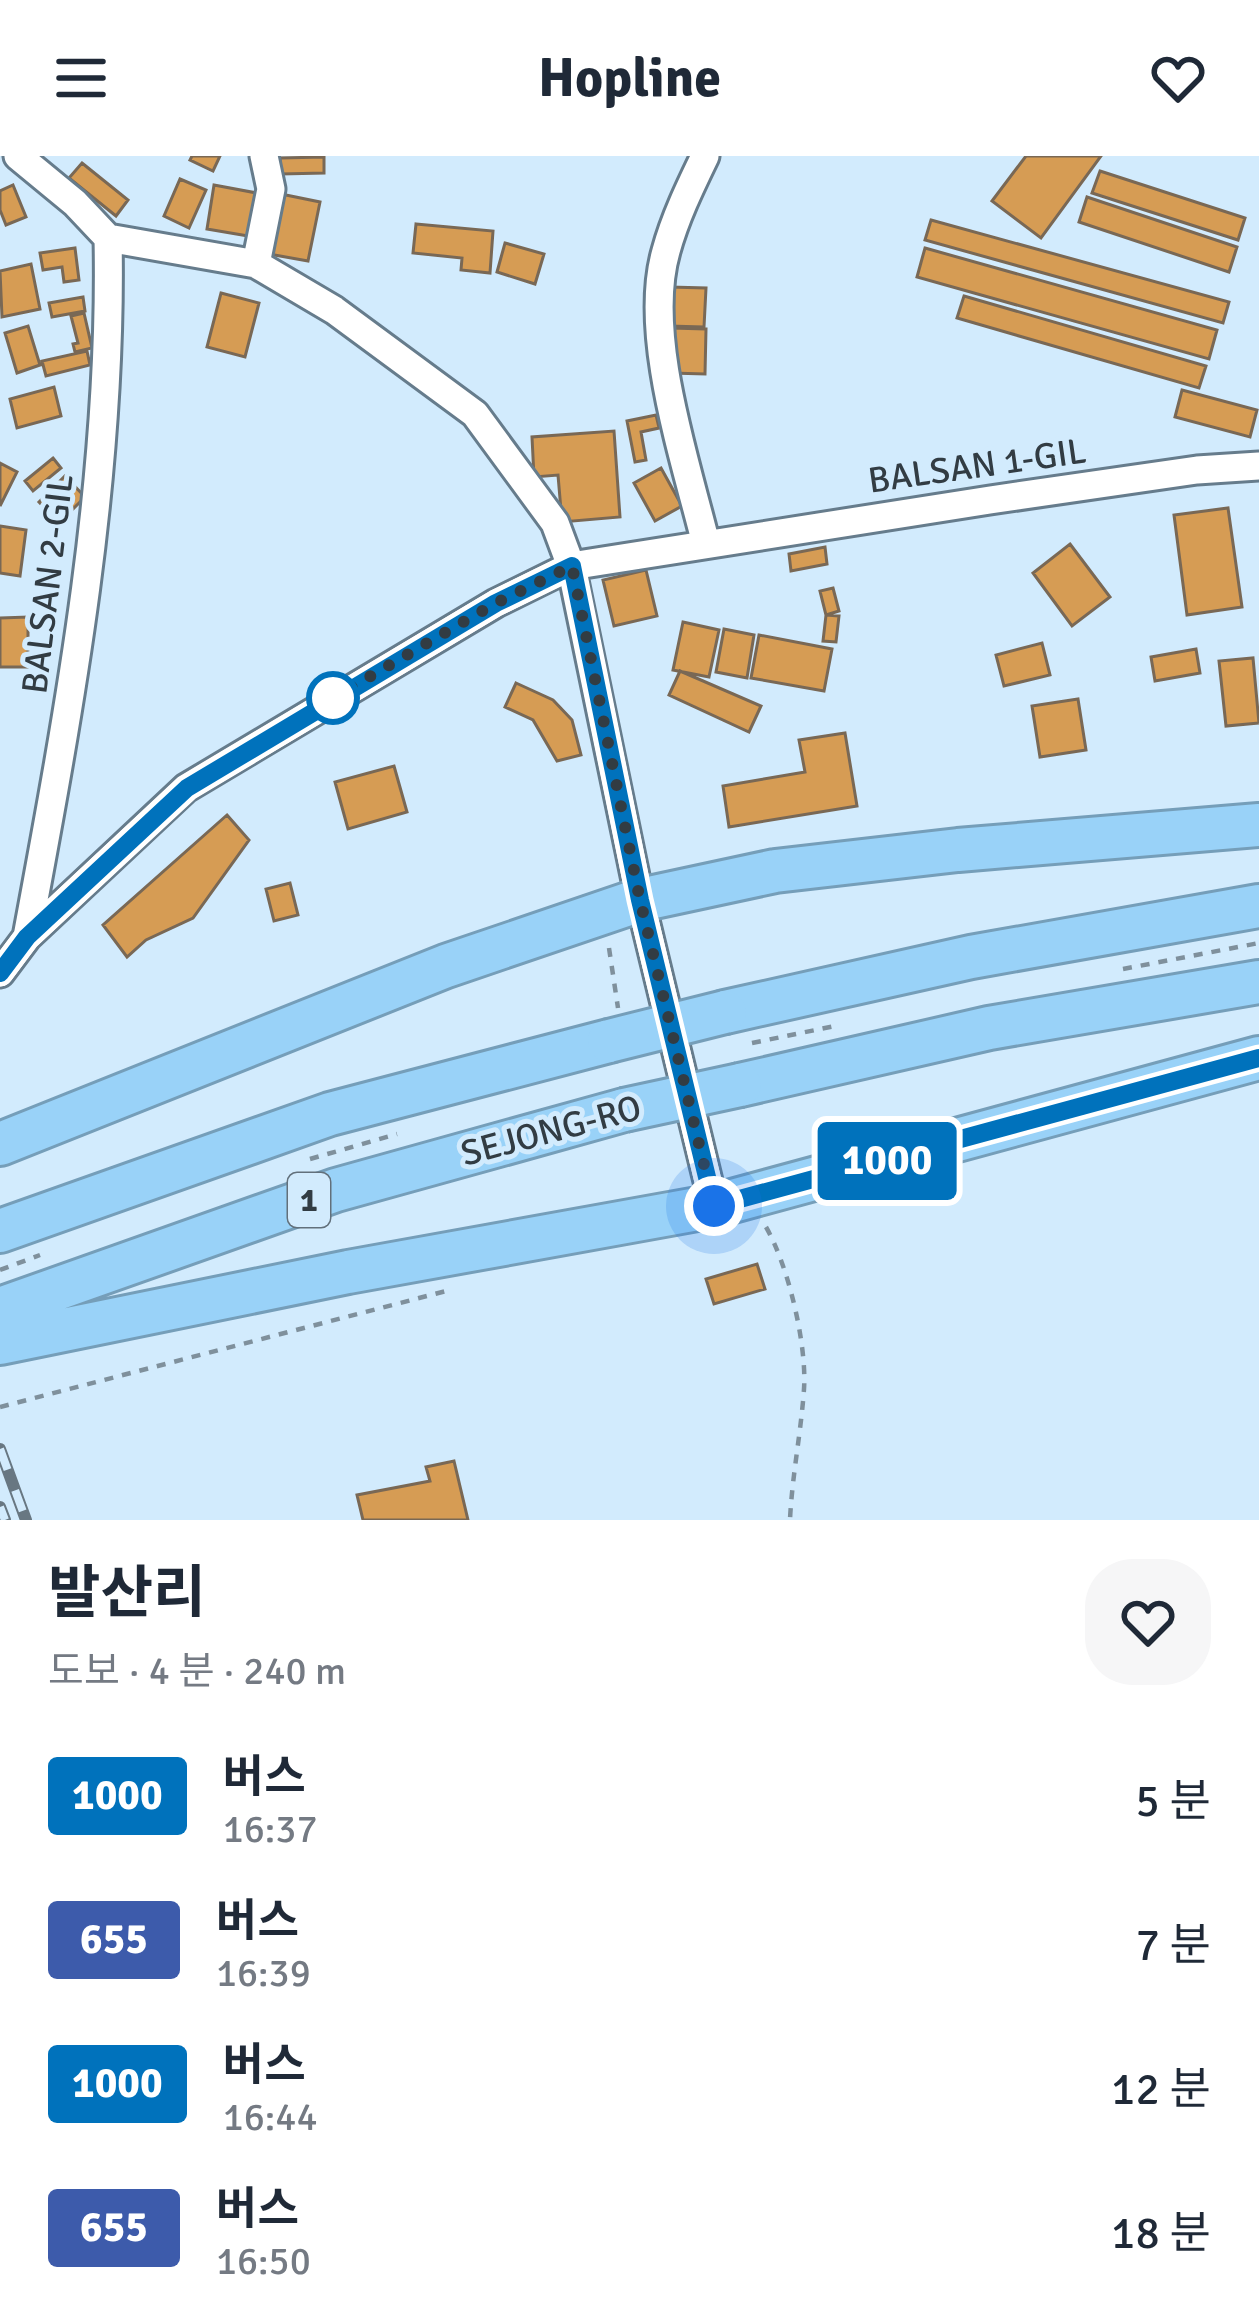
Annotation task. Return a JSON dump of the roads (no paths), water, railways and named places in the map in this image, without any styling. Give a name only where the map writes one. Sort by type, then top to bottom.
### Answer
[{"type":"highway","points":[[0,1144],[446,966],[640,900],[775,871],[1259,825]]},
{"type":"highway","name":"SEJONG-RO","points":[[0,1232],[330,1114],[614,1024],[725,1012],[970,957],[1259,906]]},
{"type":"highway","name":"SEJONG-RO","points":[[0,1310],[336,1190],[624,1110],[989,1028],[1259,982]]},
{"type":"highway","points":[[0,1343],[349,1272],[714,1206],[1259,1058]]},
{"type":"street","points":[[18,156],[75,203],[108,238],[256,264],[334,310],[475,414],[555,523],[572,566],[640,900],[714,1206]]},
{"type":"street","points":[[256,264],[272,189],[264,156]]},
{"type":"street","points":[[705,156],[664,255],[661,313],[665,368],[706,544]]},
{"type":"street","name":"BALSAN 2-GIL","points":[[27,937],[61,756],[98,510],[108,238]]},
{"type":"street","name":"BALSAN 1-GIL","points":[[0,973],[27,937],[187,788],[496,603],[572,566],[1197,470],[1259,466]]},
{"type":"railway","points":[[0,1449],[26,1520]]},
{"type":"railway","points":[[0,1507],[5,1520]]}]
